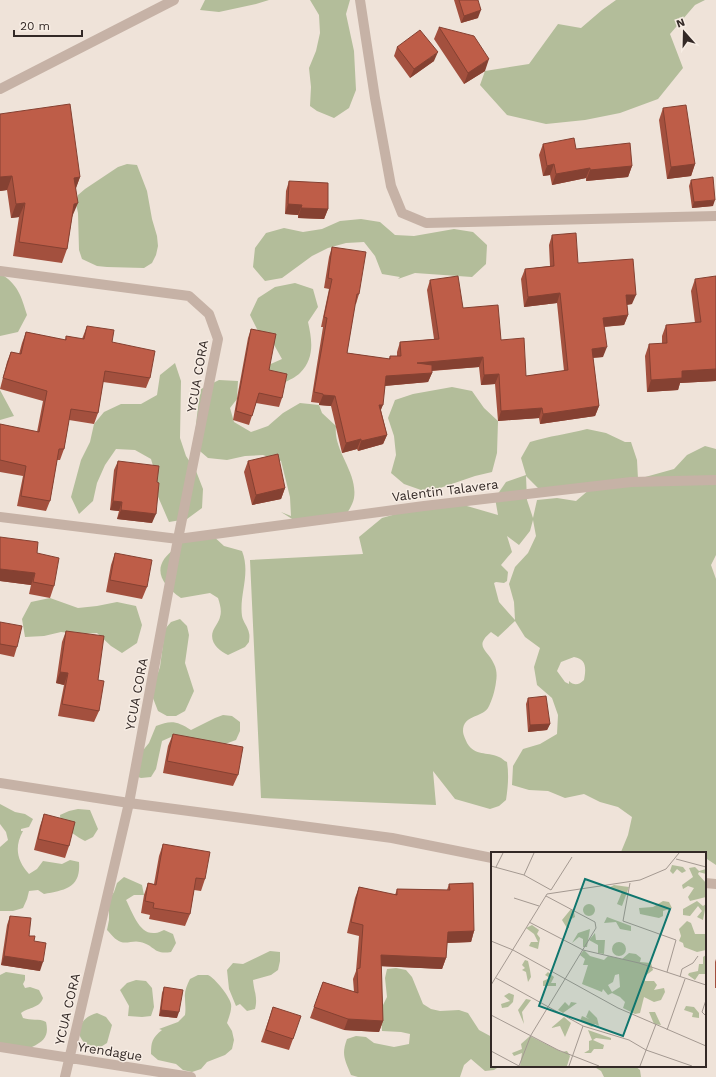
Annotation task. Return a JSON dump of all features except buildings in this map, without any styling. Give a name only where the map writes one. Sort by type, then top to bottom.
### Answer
[{"type":"street","points":[[0,89],[174,0]]},
{"type":"street","points":[[360,0],[375,98],[391,186],[402,213],[426,223],[716,216]]},
{"type":"street","name":"YCUA CORA","points":[[0,271],[189,296],[209,314],[218,339],[178,539],[129,803],[65,1077]]},
{"type":"street","name":"Valentin Talavera","points":[[0,517],[178,539],[424,506],[623,483],[716,480]]},
{"type":"street","points":[[0,783],[129,803],[392,838],[491,858]]},
{"type":"street","points":[[706,883],[716,884]]},
{"type":"street","name":"Yrendague","points":[[0,1047],[191,1077]]},
{"type":"green space","points":[[205,0],[269,0],[219,12],[200,10]]},
{"type":"green space","points":[[310,0],[350,0],[346,14],[354,51],[356,90],[349,108],[334,118],[317,111],[310,106],[311,87],[309,68],[316,51],[320,33],[319,15]]},
{"type":"green space","points":[[616,0],[705,0],[695,5],[670,34],[683,68],[658,99],[620,113],[585,120],[546,124],[507,115],[480,85],[485,71],[529,64],[558,24],[581,28]]},
{"type":"green space","points":[[127,164],[137,165],[147,191],[157,236],[158,246],[156,255],[152,263],[144,268],[97,266],[82,259],[79,250],[78,213],[76,204],[78,195],[118,167]]},
{"type":"green space","points":[[361,219],[380,222],[395,235],[414,236],[454,229],[473,232],[487,245],[486,264],[472,277],[415,273],[398,279],[400,277],[382,274],[375,256],[364,242],[346,243],[328,248],[312,256],[282,278],[265,281],[253,267],[255,248],[266,233],[284,228],[303,232],[322,229],[340,221]]},
{"type":"green space","points":[[0,273],[15,286],[23,302],[27,315],[18,332],[0,336]]},
{"type":"green space","points":[[295,283],[313,289],[318,307],[308,322],[311,335],[311,349],[308,361],[300,373],[284,383],[264,367],[282,359],[273,343],[260,335],[250,315],[258,298],[275,287]]},
{"type":"green space","points":[[175,363],[181,381],[180,438],[186,456],[196,471],[203,489],[202,508],[187,519],[169,522],[156,492],[156,476],[151,459],[135,450],[116,449],[105,465],[97,483],[93,501],[79,514],[71,497],[81,460],[90,442],[94,424],[104,412],[121,404],[141,404],[157,395],[160,375]]},
{"type":"green space","points":[[219,380],[238,381],[237,399],[230,408],[234,422],[251,432],[268,426],[283,413],[300,403],[319,405],[322,413],[336,426],[338,444],[352,479],[354,498],[346,515],[297,522],[281,512],[291,516],[290,497],[281,461],[263,455],[245,456],[227,460],[208,458],[194,446],[201,389]]},
{"type":"green space","points":[[452,387],[472,391],[484,408],[498,421],[497,453],[492,472],[440,488],[421,490],[404,484],[391,473],[396,455],[394,436],[388,418],[395,400],[413,394]]},
{"type":"green space","points":[[0,390],[14,416],[0,420]]},
{"type":"green space","points":[[587,429],[606,433],[625,442],[631,442],[637,460],[638,479],[674,469],[687,455],[705,446],[716,449],[716,555],[711,565],[716,579],[716,865],[706,859],[706,852],[621,852],[628,835],[632,817],[618,807],[600,802],[584,794],[565,798],[548,791],[529,790],[512,785],[513,766],[523,749],[540,744],[557,734],[558,715],[552,698],[537,685],[534,667],[540,648],[525,637],[515,621],[498,637],[491,632],[483,641],[482,645],[496,668],[497,678],[495,688],[488,708],[481,714],[469,719],[464,726],[463,731],[467,743],[474,750],[500,757],[507,762],[508,781],[506,800],[499,806],[490,809],[455,799],[433,771],[436,805],[261,798],[250,560],[363,554],[359,537],[382,518],[424,506],[460,504],[498,515],[495,498],[506,482],[526,475],[521,458],[530,442]],"holes":[[[526,476],[539,489],[590,489],[576,501],[557,498],[537,500],[533,518],[527,500]],[[533,520],[536,536],[528,553],[515,567],[509,584],[514,602],[515,620],[499,602],[494,583],[504,583],[507,581],[508,572],[501,565],[512,552],[507,536],[519,545],[530,531]],[[574,657],[581,660],[585,665],[584,680],[576,684],[569,681],[569,684],[565,682],[557,671],[561,662]]]},
{"type":"green space","points":[[211,534],[224,546],[242,551],[244,559],[245,576],[242,616],[248,629],[249,642],[245,647],[228,655],[218,649],[212,639],[213,631],[221,615],[218,598],[210,593],[181,598],[167,586],[161,573],[163,560],[184,541],[193,537]]},
{"type":"green space","points":[[50,598],[78,608],[117,602],[136,606],[142,625],[137,643],[122,653],[111,646],[97,633],[79,634],[61,632],[44,636],[25,637],[22,619],[31,602]]},
{"type":"green space","points":[[180,619],[187,626],[189,635],[185,663],[194,691],[185,711],[176,716],[167,716],[158,711],[151,693],[160,667],[165,629],[171,622]]},
{"type":"green space","points":[[223,715],[232,716],[240,722],[240,731],[236,740],[217,747],[171,737],[162,741],[156,769],[151,777],[141,778],[132,775],[131,765],[149,743],[156,726],[174,722],[191,730]]},
{"type":"green space","points":[[0,804],[15,812],[25,814],[33,819],[29,827],[21,829],[21,831],[23,831],[18,843],[19,859],[29,874],[37,869],[43,861],[62,864],[70,860],[79,862],[77,877],[70,886],[59,891],[44,894],[38,890],[29,891],[23,908],[13,911],[0,911],[0,847],[8,840],[6,832],[0,824]]},
{"type":"green space","points":[[78,809],[90,810],[98,829],[93,837],[85,841],[61,825],[60,815]]},
{"type":"green space","points":[[124,877],[142,885],[144,895],[134,895],[126,900],[140,926],[149,933],[156,933],[164,930],[173,934],[176,943],[171,952],[165,953],[157,951],[145,943],[121,942],[107,930],[109,920],[109,900],[117,883]]},
{"type":"green space","points":[[270,951],[280,952],[278,970],[271,975],[253,980],[256,998],[255,1009],[247,1011],[240,1004],[236,1006],[229,989],[227,970],[233,963],[243,964]]},
{"type":"green space","points":[[396,968],[406,970],[412,977],[423,1004],[431,1009],[440,1011],[459,1010],[468,1013],[479,1030],[491,1036],[491,1067],[498,1067],[494,1070],[485,1071],[471,1059],[464,1065],[460,1077],[358,1077],[351,1075],[344,1053],[347,1039],[356,1036],[366,1037],[374,1043],[394,1047],[409,1044],[410,1034],[382,1031],[381,1015],[383,1005],[387,997],[385,978],[387,969]]},
{"type":"green space","points":[[6,972],[25,975],[23,984],[25,988],[30,987],[39,990],[43,998],[37,1006],[21,1013],[23,1018],[46,1022],[47,1031],[45,1037],[32,1047],[0,1048],[0,975]]},
{"type":"green space","points":[[198,975],[208,975],[211,977],[228,997],[231,1006],[227,1023],[232,1031],[234,1040],[232,1049],[225,1055],[207,1062],[201,1069],[192,1072],[183,1070],[176,1064],[158,1060],[151,1054],[151,1050],[154,1038],[162,1030],[159,1029],[178,1022],[185,1015],[186,988],[190,979]]},
{"type":"green space","points":[[136,980],[146,981],[152,988],[154,1007],[151,1016],[128,1016],[129,1006],[120,990],[127,983]]},
{"type":"green space","points":[[97,1013],[106,1017],[112,1025],[107,1043],[99,1048],[86,1044],[78,1032],[85,1020]]},
{"type":"green space","points":[[595,1067],[636,1067],[640,1070],[641,1077],[604,1077],[601,1071]]}]
